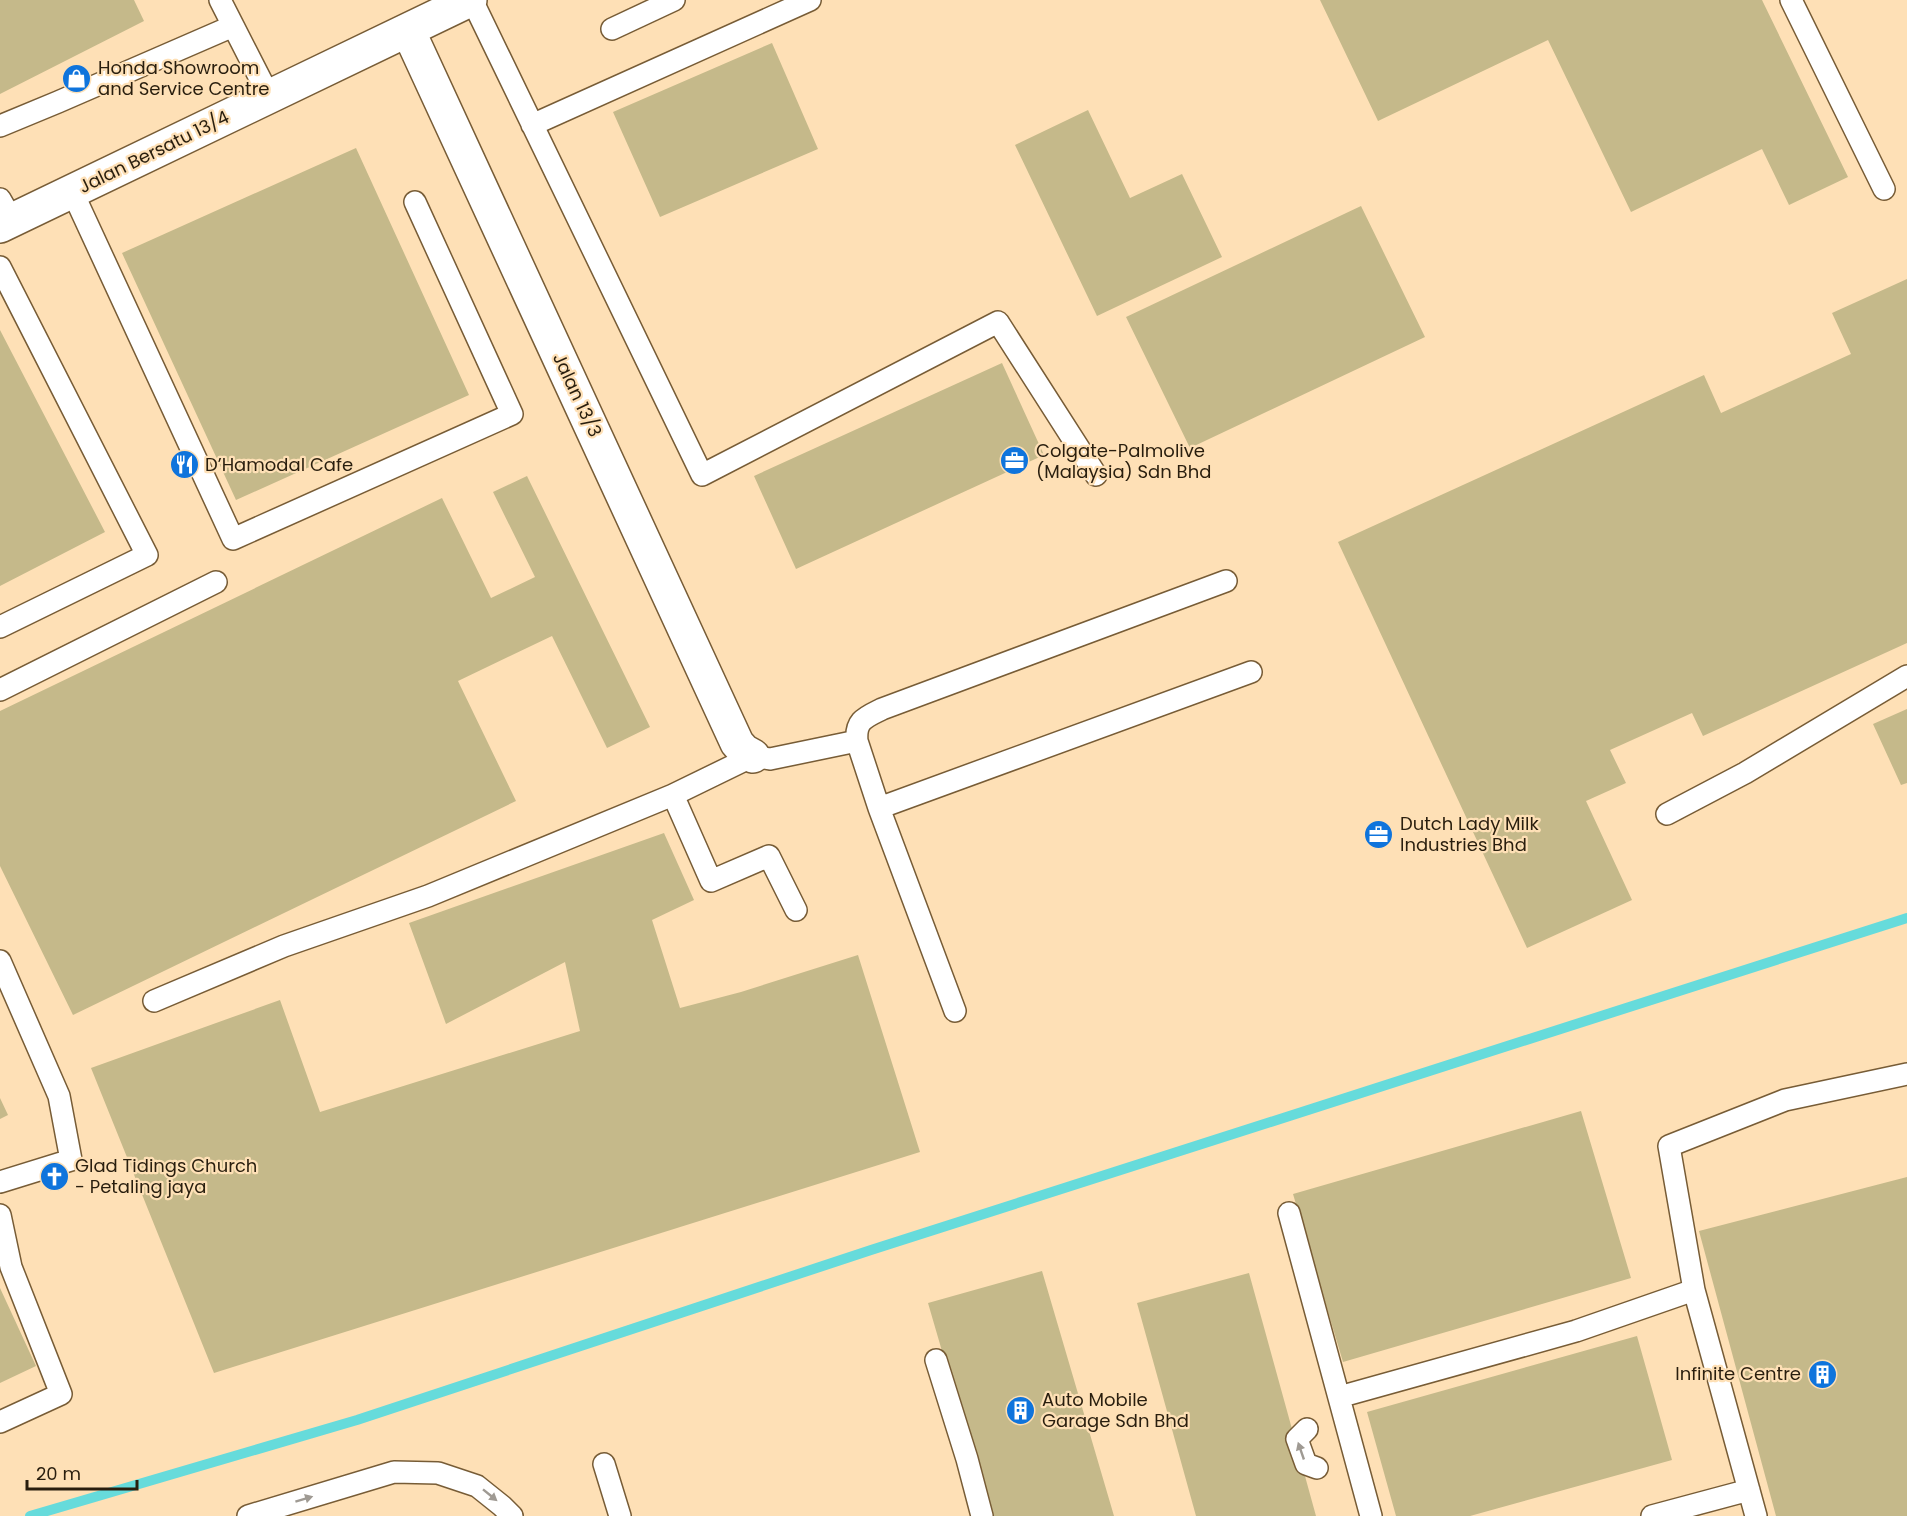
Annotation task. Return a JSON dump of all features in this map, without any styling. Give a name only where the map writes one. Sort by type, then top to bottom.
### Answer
[{"type":"street","name":"Jalan Bersatu 13/4","points":[[4,215],[72,191],[471,0]]},
{"type":"street","name":"Jalan 13/3","points":[[408,30],[737,743],[753,756]]},
{"type":"lane","points":[[471,0],[702,475],[998,322],[1096,475]]},
{"type":"lane","points":[[612,29],[674,0]]},
{"type":"lane","points":[[532,125],[810,0]]},
{"type":"lane","points":[[1791,0],[1884,189]]},
{"type":"lane","points":[[224,1],[233,26],[269,96]]},
{"type":"lane","points":[[0,126],[233,26]]},
{"type":"lane","points":[[72,191],[233,539],[512,414],[415,202]]},
{"type":"lane","points":[[0,267],[8,303],[147,555],[0,627]]},
{"type":"lane","points":[[955,1011],[879,808],[857,741],[856,732],[861,721],[882,709],[1226,581]]},
{"type":"lane","points":[[0,690],[216,582]]},
{"type":"lane","points":[[879,808],[1251,672]]},
{"type":"lane","points":[[1667,814],[1745,773],[1907,676]]},
{"type":"lane","points":[[154,1001],[284,946],[428,896],[673,795],[753,756],[770,759],[857,741]]},
{"type":"lane","points":[[673,795],[711,881],[769,856],[796,910]]},
{"type":"lane","points":[[0,961],[59,1096],[71,1160],[0,1182]]},
{"type":"lane","points":[[1756,1516],[1694,1290],[1669,1146],[1785,1100],[1907,1074]]},
{"type":"lane","points":[[1289,1213],[1371,1516]]},
{"type":"lane","points":[[0,1215],[11,1267],[61,1394],[0,1422]]},
{"type":"lane","points":[[1339,1397],[1576,1331],[1694,1290]]},
{"type":"lane","points":[[936,1360],[982,1516]]},
{"type":"lane","points":[[1307,1429],[1298,1439],[1306,1464],[1317,1468]]},
{"type":"lane","points":[[604,1464],[620,1516]]},
{"type":"lane","points":[[248,1516],[394,1472],[438,1473],[477,1486],[512,1516]]},
{"type":"lane","points":[[1652,1516],[1749,1490]]},
{"type":"building","points":[[0,0],[134,0],[144,21],[0,94]]},
{"type":"building","points":[[1320,0],[1762,0],[1848,177],[1789,205],[1762,149],[1631,212],[1548,40],[1378,121]]},
{"type":"building","points":[[772,43],[818,149],[660,217],[613,112]]},
{"type":"building","points":[[1088,110],[1130,198],[1182,174],[1222,257],[1097,316],[1015,145]]},
{"type":"building","points":[[356,148],[469,395],[236,500],[122,253]]},
{"type":"building","points":[[1361,206],[1425,337],[1190,448],[1126,317]]},
{"type":"building","points":[[1907,279],[1907,643],[1703,736],[1692,713],[1610,750],[1626,783],[1586,801],[1632,900],[1527,948],[1338,542],[1704,375],[1721,413],[1851,354],[1832,313]]},
{"type":"building","points":[[0,330],[105,532],[0,586]]},
{"type":"building","points":[[1002,363],[1044,455],[796,569],[754,476]]},
{"type":"building","points":[[527,476],[650,727],[607,748],[552,636],[458,681],[516,801],[73,1015],[0,866],[0,711],[442,498],[491,598],[535,577],[493,492]]},
{"type":"building","points":[[1907,709],[1907,783],[1901,785],[1873,724]]},
{"type":"building","points":[[664,833],[694,900],[652,920],[680,1008],[741,992],[858,955],[920,1152],[214,1373],[91,1068],[280,1000],[320,1112],[580,1031],[565,962],[446,1024],[409,923]]},
{"type":"building","points":[[0,1098],[8,1115],[0,1119]]},
{"type":"building","points":[[1581,1111],[1631,1278],[1343,1362],[1293,1194]]},
{"type":"building","name":"Infinite Centre","points":[[1907,1177],[1907,1516],[1776,1516],[1699,1231]]},
{"type":"building","name":"Auto Mobile Garage Sdn Bhd","points":[[1042,1271],[1114,1516],[990,1516],[928,1303]]},
{"type":"building","points":[[1249,1273],[1316,1516],[1196,1516],[1137,1303]]},
{"type":"building","points":[[0,1288],[36,1366],[0,1383]]},
{"type":"building","points":[[1637,1336],[1672,1460],[1470,1516],[1396,1516],[1367,1412]]},
{"type":"waterway","points":[[30,1516],[357,1420],[871,1250],[1907,918]]},
{"type":"place","name":"Honda Showroom and Service Centre","points":[[77,78]]},
{"type":"place","name":"Colgate-Palmolive (Malaysia) Sdn Bhd","points":[[1015,461]]},
{"type":"place","name":"D’Hamodal Cafe","points":[[184,465]]},
{"type":"place","name":"Dutch Lady Milk Industries Bhd","points":[[1379,834]]},
{"type":"place","name":"Glad Tidings Church - Petaling jaya","points":[[54,1176]]},
{"type":"place","name":"Infinite Centre","points":[[1822,1374]]},
{"type":"place","name":"Auto Mobile Garage Sdn Bhd","points":[[1021,1410]]}]
